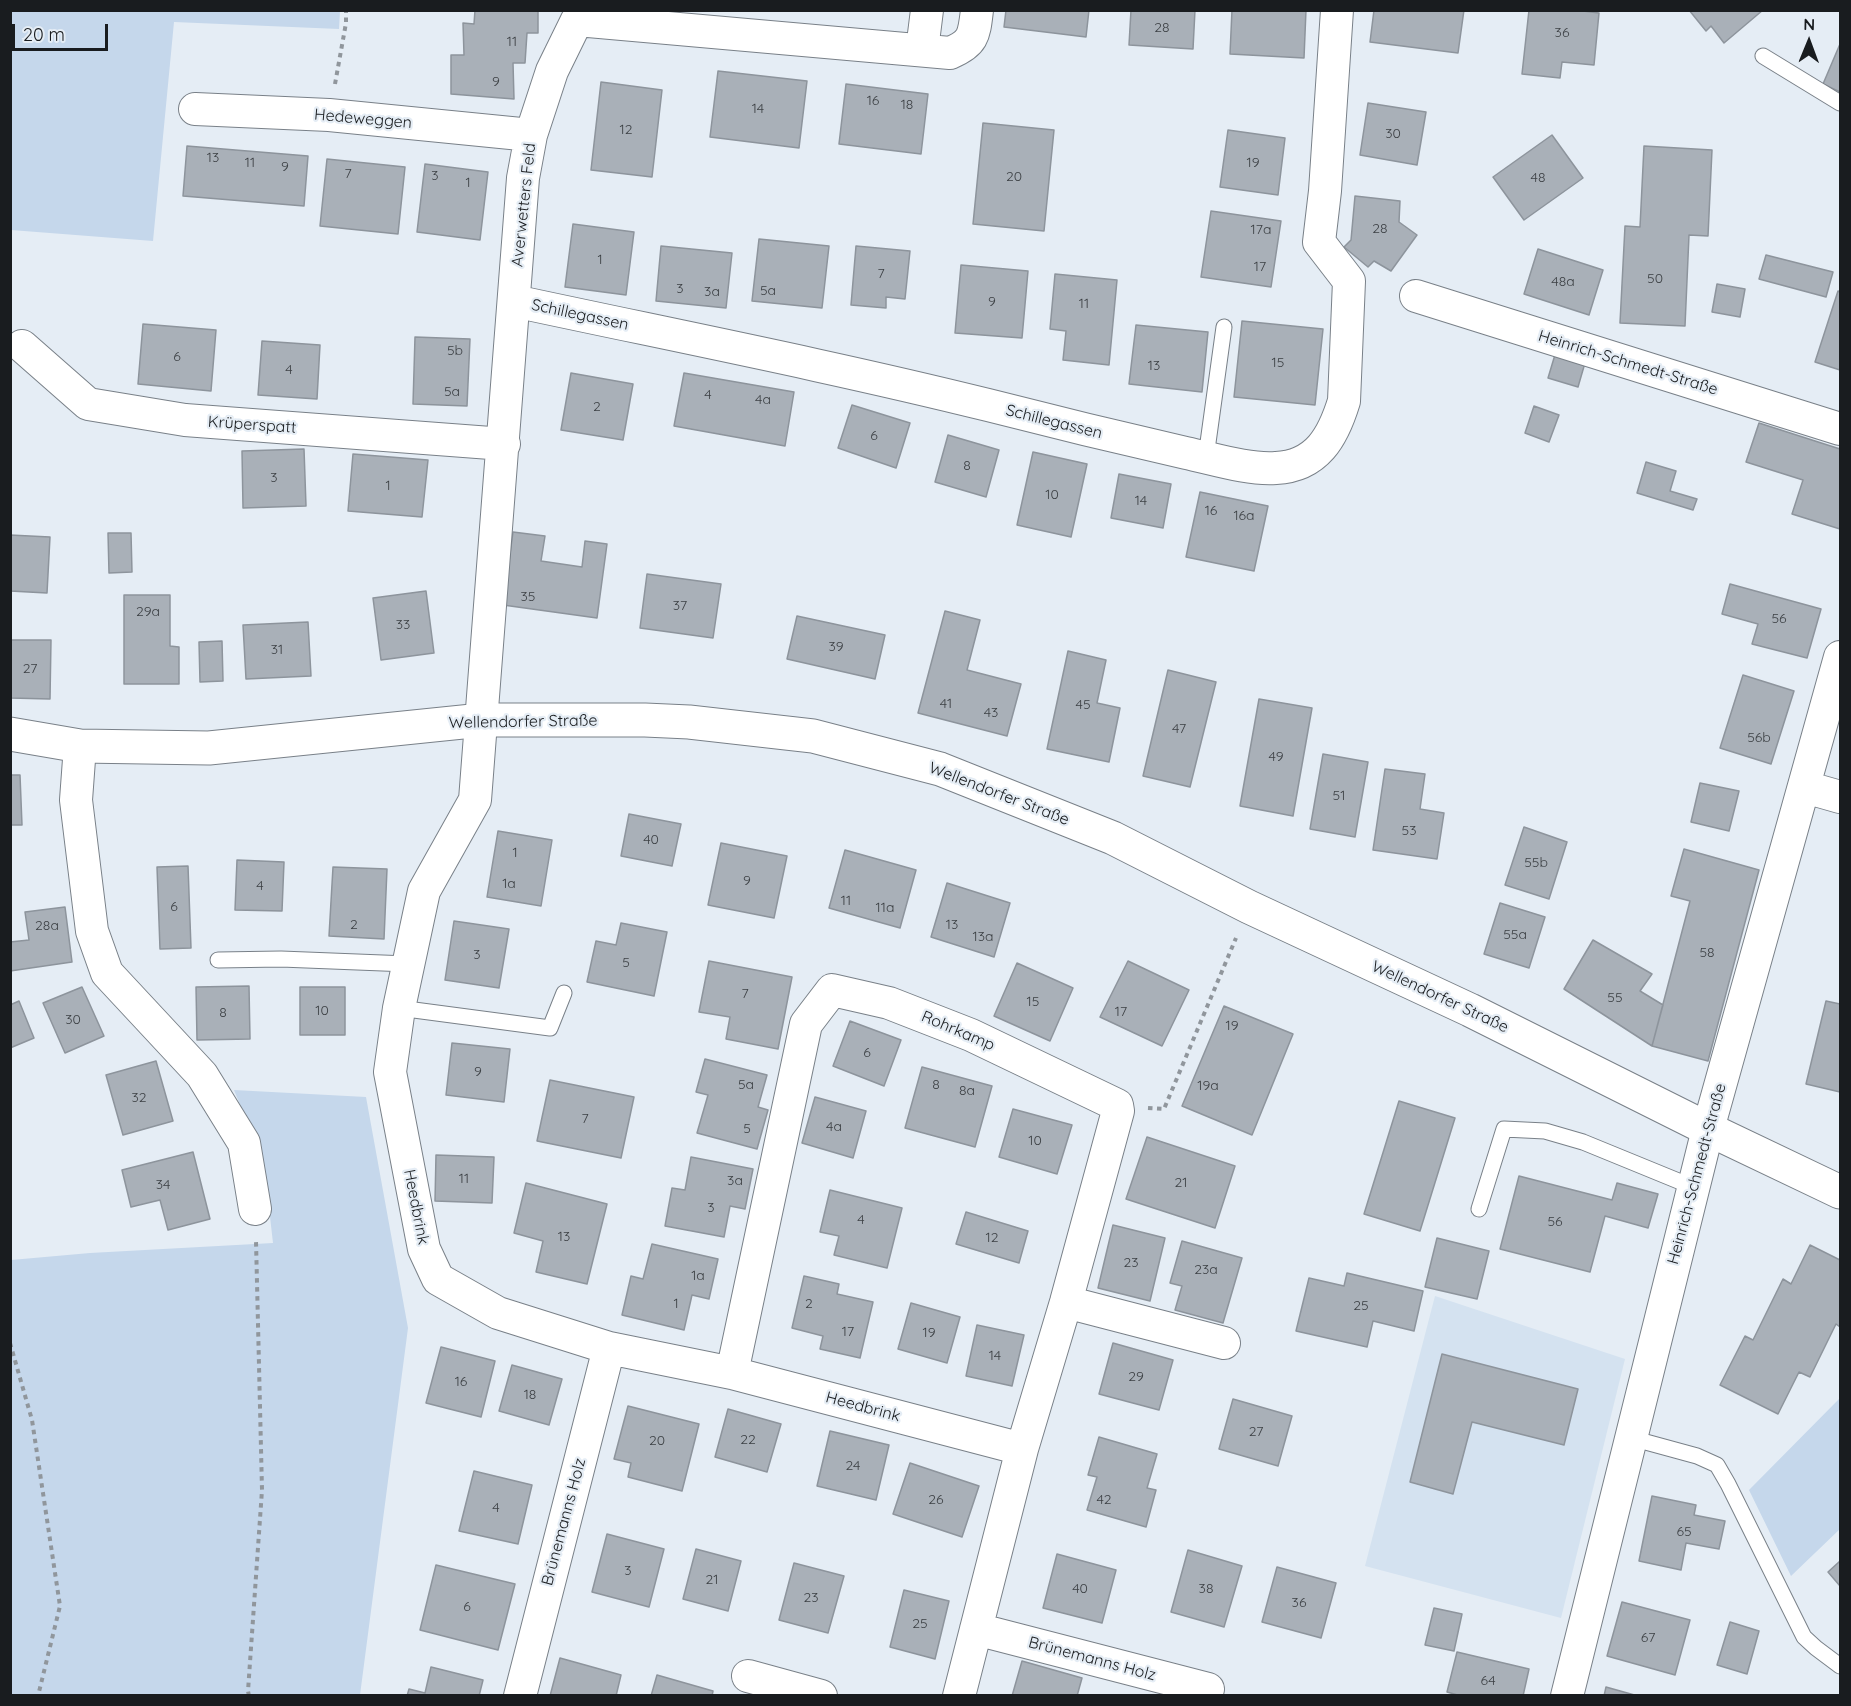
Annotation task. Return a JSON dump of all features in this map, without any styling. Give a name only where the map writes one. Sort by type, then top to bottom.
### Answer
[{"type":"street","points":[[922,50],[927,10]]},
{"type":"street","name":"Averwetters Feld","points":[[482,720],[524,178],[531,135],[552,71],[577,15],[950,53],[966,46],[974,33],[977,10]]},
{"type":"street","name":"Schillegassen","points":[[514,301],[848,372],[1069,427],[1240,464],[1276,468],[1308,460],[1326,444],[1338,421],[1344,401],[1349,281],[1319,242],[1325,191],[1337,10]]},
{"type":"street","name":"Hedeweggen","points":[[195,109],[329,115],[531,135]]},
{"type":"street","name":"Heinrich-Schmedt-Straße","points":[[1416,296],[1840,429]]},
{"type":"street","name":"Krüperspatt","points":[[22,346],[88,404],[185,420],[504,444]]},
{"type":"street","name":"Heinrich-Schmedt-Straße","points":[[1567,1695],[1708,1129],[1840,657]]},
{"type":"street","name":"Wellendorfer Straße","points":[[10,734],[80,746],[209,748],[482,720],[645,720],[689,722],[813,736],[940,769],[1113,838],[1249,907],[1470,1010],[1840,1192]]},
{"type":"street","name":"Heedbrink","points":[[482,720],[475,800],[424,891],[399,1008],[390,1072],[424,1249],[438,1278],[498,1313],[609,1348],[732,1373],[1022,1449]]},
{"type":"street","points":[[80,746],[76,800],[92,931],[107,973],[202,1075],[244,1143],[255,1209]]},
{"type":"street","points":[[1805,787],[1840,797]]},
{"type":"street","name":"Rohrkamp","points":[[732,1373],[806,1024],[832,990],[889,1003],[970,1035],[1117,1105]]},
{"type":"street","points":[[959,1695],[1022,1449],[1066,1302],[1118,1111],[1117,1105]]},
{"type":"street","points":[[1066,1302],[1224,1343]]},
{"type":"street","name":"Brünemanns Holz","points":[[520,1695],[609,1348]]},
{"type":"street","name":"Brünemanns Holz","points":[[976,1629],[1208,1689]]},
{"type":"street","points":[[748,1676],[821,1695]]},
{"type":"lane","points":[[1763,56],[1840,103]]},
{"type":"lane","points":[[1206,457],[1224,327]]},
{"type":"lane","points":[[218,960],[281,959],[408,964]]},
{"type":"lane","points":[[399,1008],[550,1028],[564,993]]},
{"type":"lane","points":[[1479,1209],[1504,1129],[1545,1131],[1583,1142],[1693,1187]]},
{"type":"lane","points":[[1631,1438],[1697,1456],[1717,1464],[1804,1637],[1840,1666]]},
{"type":"path","points":[[329,115],[346,23],[346,10]]},
{"type":"path","points":[[1117,1105],[1164,1109],[1249,907]]},
{"type":"path","points":[[249,1695],[262,1490],[255,1209]]},
{"type":"path","points":[[10,1343],[32,1420],[60,1606],[38,1695]]},
{"type":"shaded area","points":[[10,11],[340,11],[339,29],[174,22],[153,241],[11,230]]},
{"type":"shaded area","points":[[234,1090],[366,1097],[408,1328],[360,1695],[11,1696],[11,1260],[90,1253],[273,1243],[264,1164]]},
{"type":"shaded area","points":[[1435,1296],[1625,1359],[1561,1618],[1365,1566]]},
{"type":"shaded area","points":[[1840,1398],[1840,1529],[1791,1576],[1749,1490]]},
{"type":"building","points":[[475,10],[538,10],[538,33],[527,33],[525,63],[513,63],[514,99],[451,94],[451,55],[464,55],[463,23],[474,24]]},
{"type":"building","points":[[1006,10],[1089,10],[1086,37],[1004,27]]},
{"type":"building","points":[[1131,10],[1195,10],[1193,49],[1129,45]]},
{"type":"building","points":[[1232,10],[1306,10],[1304,58],[1230,54]]},
{"type":"building","points":[[1374,10],[1464,10],[1458,53],[1370,42]]},
{"type":"building","points":[[1529,10],[1575,10],[1599,13],[1594,65],[1562,62],[1560,78],[1522,74]]},
{"type":"building","points":[[1689,10],[1763,10],[1724,43],[1711,26],[1706,31]]},
{"type":"building","points":[[1840,44],[1840,92],[1823,84]]},
{"type":"building","points":[[718,71],[807,81],[799,148],[710,137]]},
{"type":"building","points":[[601,82],[662,90],[652,177],[591,170]]},
{"type":"building","points":[[846,84],[928,94],[921,154],[839,144]]},
{"type":"building","points":[[1368,103],[1426,112],[1417,165],[1360,155]]},
{"type":"building","points":[[983,123],[1054,130],[1044,231],[973,224]]},
{"type":"building","points":[[1228,130],[1285,138],[1278,195],[1220,187]]},
{"type":"building","points":[[1552,135],[1583,178],[1524,220],[1493,177]]},
{"type":"building","points":[[187,146],[308,156],[304,206],[183,196]]},
{"type":"building","points":[[1644,146],[1712,150],[1708,236],[1689,235],[1685,326],[1620,323],[1625,226],[1640,227]]},
{"type":"building","points":[[327,159],[405,167],[398,234],[320,226]]},
{"type":"building","points":[[425,164],[488,172],[480,240],[417,232]]},
{"type":"building","points":[[1355,196],[1400,201],[1399,222],[1417,235],[1391,271],[1374,261],[1368,267],[1344,247],[1351,240]]},
{"type":"building","points":[[1211,211],[1281,221],[1271,287],[1201,277]]},
{"type":"building","points":[[573,224],[634,232],[626,295],[565,287]]},
{"type":"building","points":[[759,239],[829,246],[822,308],[752,301]]},
{"type":"building","points":[[661,246],[732,253],[726,308],[656,301]]},
{"type":"building","points":[[856,246],[910,251],[905,299],[886,297],[886,308],[851,305]]},
{"type":"building","points":[[1538,249],[1603,270],[1589,315],[1524,294]]},
{"type":"building","points":[[1766,255],[1833,272],[1826,297],[1759,279]]},
{"type":"building","points":[[961,265],[1028,271],[1022,338],[955,333]]},
{"type":"building","points":[[1055,274],[1117,280],[1109,365],[1063,360],[1066,331],[1050,329]]},
{"type":"building","points":[[1717,284],[1745,289],[1740,317],[1712,312]]},
{"type":"building","points":[[1838,291],[1840,292],[1840,370],[1815,362]]},
{"type":"building","points":[[1242,321],[1323,329],[1315,405],[1234,397]]},
{"type":"building","points":[[143,324],[216,330],[211,391],[138,384]]},
{"type":"building","points":[[1136,325],[1208,332],[1202,392],[1129,384]]},
{"type":"building","points":[[415,337],[470,339],[467,406],[413,404]]},
{"type":"building","points":[[262,341],[320,345],[317,399],[258,395]]},
{"type":"building","points":[[1557,348],[1587,356],[1578,387],[1548,378]]},
{"type":"building","points":[[571,373],[633,384],[623,440],[561,430]]},
{"type":"building","points":[[684,373],[794,392],[785,446],[674,426]]},
{"type":"building","points":[[852,405],[910,423],[896,468],[838,448]]},
{"type":"building","points":[[1534,406],[1559,415],[1549,442],[1525,433]]},
{"type":"building","points":[[1759,423],[1840,449],[1840,529],[1792,514],[1803,480],[1746,462]]},
{"type":"building","points":[[948,435],[999,450],[986,497],[935,482]]},
{"type":"building","points":[[304,449],[306,506],[243,508],[242,451]]},
{"type":"building","points":[[1033,452],[1087,464],[1071,537],[1017,525]]},
{"type":"building","points":[[353,454],[428,460],[422,517],[348,511]]},
{"type":"building","points":[[1646,462],[1676,471],[1670,491],[1697,499],[1693,510],[1637,493]]},
{"type":"building","points":[[1119,474],[1171,484],[1163,528],[1111,518]]},
{"type":"building","points":[[1200,492],[1268,506],[1254,571],[1186,557]]},
{"type":"building","points":[[513,532],[545,536],[541,561],[582,567],[585,541],[607,544],[597,618],[503,605]]},
{"type":"building","points":[[108,533],[131,533],[132,572],[109,573]]},
{"type":"building","points":[[10,535],[50,537],[47,593],[10,591]]},
{"type":"building","points":[[647,574],[721,584],[713,638],[640,628]]},
{"type":"building","points":[[1730,584],[1821,609],[1807,658],[1752,644],[1758,624],[1722,614]]},
{"type":"building","points":[[426,591],[434,653],[381,660],[373,598]]},
{"type":"building","points":[[124,595],[170,595],[170,646],[179,647],[179,684],[124,684]]},
{"type":"building","points":[[945,611],[980,620],[967,670],[1021,684],[1007,736],[918,713]]},
{"type":"building","points":[[797,616],[885,635],[875,679],[787,659]]},
{"type":"building","points":[[308,622],[311,676],[246,679],[243,625]]},
{"type":"building","points":[[10,640],[51,640],[50,699],[10,698]]},
{"type":"building","points":[[222,641],[223,681],[200,682],[199,642]]},
{"type":"building","points":[[1068,651],[1106,660],[1097,703],[1120,708],[1109,762],[1047,749]]},
{"type":"building","points":[[1168,670],[1216,682],[1190,787],[1143,776]]},
{"type":"building","points":[[1743,675],[1794,691],[1771,764],[1720,748]]},
{"type":"building","points":[[1259,699],[1312,708],[1293,816],[1240,806]]},
{"type":"building","points":[[1323,754],[1368,762],[1355,837],[1310,829]]},
{"type":"building","points":[[1385,769],[1425,774],[1420,809],[1444,813],[1437,859],[1373,850]]},
{"type":"building","points":[[10,775],[20,775],[22,825],[10,825]]},
{"type":"building","points":[[1700,783],[1739,791],[1729,831],[1691,822]]},
{"type":"building","points":[[629,814],[681,824],[672,866],[621,856]]},
{"type":"building","points":[[1524,827],[1567,842],[1549,899],[1505,885]]},
{"type":"building","points":[[498,831],[552,840],[541,906],[487,897]]},
{"type":"building","points":[[721,843],[787,856],[774,918],[708,905]]},
{"type":"building","points":[[1684,849],[1759,870],[1708,1061],[1652,1046],[1690,901],[1671,896]]},
{"type":"building","points":[[845,850],[916,870],[900,928],[829,908]]},
{"type":"building","points":[[237,860],[284,862],[282,911],[235,910]]},
{"type":"building","points":[[188,866],[191,948],[160,949],[157,867]]},
{"type":"building","points":[[333,867],[387,869],[384,939],[329,936]]},
{"type":"building","points":[[947,883],[1010,903],[994,957],[931,937]]},
{"type":"building","points":[[1500,903],[1545,917],[1529,968],[1484,954]]},
{"type":"building","points":[[65,907],[72,962],[10,971],[10,942],[29,940],[25,912]]},
{"type":"building","points":[[454,921],[509,929],[499,988],[445,980]]},
{"type":"building","points":[[621,923],[667,932],[654,996],[587,982],[596,941],[616,945]]},
{"type":"building","points":[[1593,940],[1652,974],[1640,991],[1663,1005],[1652,1046],[1564,989]]},
{"type":"building","points":[[709,961],[792,977],[778,1049],[726,1039],[730,1017],[699,1012]]},
{"type":"building","points":[[1128,961],[1189,990],[1162,1046],[1100,1017]]},
{"type":"building","points":[[1017,963],[1073,988],[1050,1041],[994,1016]]},
{"type":"building","points":[[249,986],[250,1039],[197,1040],[196,987]]},
{"type":"building","points":[[82,987],[104,1036],[65,1053],[43,1003]]},
{"type":"building","points":[[300,987],[345,987],[345,1035],[300,1035]]},
{"type":"building","points":[[19,1001],[34,1038],[10,1048],[10,1005]]},
{"type":"building","points":[[1826,1001],[1840,1004],[1840,1092],[1806,1084]]},
{"type":"building","points":[[1224,1006],[1293,1034],[1252,1135],[1182,1106]]},
{"type":"building","points":[[850,1021],[901,1040],[884,1086],[833,1066]]},
{"type":"building","points":[[452,1043],[510,1049],[504,1102],[446,1095]]},
{"type":"building","points":[[705,1059],[767,1075],[758,1107],[768,1110],[757,1149],[697,1133],[708,1095],[696,1092]]},
{"type":"building","points":[[156,1061],[173,1121],[123,1135],[106,1075]]},
{"type":"building","points":[[922,1067],[992,1086],[975,1147],[905,1128]]},
{"type":"building","points":[[550,1080],[634,1097],[621,1158],[537,1141]]},
{"type":"building","points":[[815,1097],[866,1111],[853,1158],[802,1143]]},
{"type":"building","points":[[1399,1101],[1455,1118],[1420,1231],[1364,1214]]},
{"type":"building","points":[[1013,1109],[1072,1125],[1057,1174],[999,1157]]},
{"type":"building","points":[[1147,1137],[1235,1166],[1215,1228],[1126,1199]]},
{"type":"building","points":[[193,1152],[210,1219],[168,1230],[160,1200],[131,1207],[122,1170]]},
{"type":"building","points":[[436,1155],[494,1157],[492,1203],[435,1201]]},
{"type":"building","points":[[691,1157],[753,1169],[745,1209],[730,1206],[724,1237],[665,1226],[672,1188],[685,1190]]},
{"type":"building","points":[[1519,1176],[1612,1200],[1617,1183],[1658,1194],[1648,1228],[1605,1216],[1590,1272],[1500,1249]]},
{"type":"building","points":[[526,1183],[607,1204],[587,1284],[536,1272],[543,1241],[514,1233]]},
{"type":"building","points":[[830,1190],[902,1208],[887,1268],[834,1255],[839,1236],[820,1232]]},
{"type":"building","points":[[966,1212],[1028,1231],[1019,1263],[956,1244]]},
{"type":"building","points":[[1113,1225],[1165,1238],[1150,1301],[1098,1288]]},
{"type":"building","points":[[1437,1238],[1489,1251],[1477,1299],[1425,1287]]},
{"type":"building","points":[[1182,1241],[1242,1258],[1223,1323],[1175,1310],[1182,1286],[1170,1283]]},
{"type":"building","points":[[652,1244],[718,1259],[709,1299],[692,1295],[684,1330],[622,1315],[631,1276],[643,1279]]},
{"type":"building","points":[[1810,1245],[1840,1260],[1840,1327],[1836,1324],[1810,1377],[1799,1372],[1778,1414],[1720,1385],[1745,1336],[1753,1340],[1783,1279],[1791,1284]]},
{"type":"building","points":[[1347,1273],[1423,1291],[1414,1331],[1373,1321],[1367,1347],[1296,1331],[1309,1278],[1344,1286]]},
{"type":"building","points":[[804,1276],[839,1284],[837,1294],[873,1302],[860,1358],[820,1349],[823,1336],[792,1328]]},
{"type":"building","points":[[911,1303],[960,1317],[947,1363],[898,1349]]},
{"type":"building","points":[[977,1325],[1024,1335],[1012,1386],[966,1376]]},
{"type":"building","points":[[1113,1343],[1173,1360],[1159,1410],[1099,1394]]},
{"type":"building","points":[[441,1347],[495,1361],[481,1417],[426,1403]]},
{"type":"building","points":[[1442,1354],[1578,1389],[1564,1445],[1472,1422],[1453,1494],[1410,1482]]},
{"type":"building","points":[[512,1365],[562,1379],[549,1425],[499,1411]]},
{"type":"building","points":[[1233,1399],[1292,1416],[1278,1466],[1219,1449]]},
{"type":"building","points":[[628,1406],[699,1424],[682,1491],[628,1477],[631,1463],[614,1459]]},
{"type":"building","points":[[728,1409],[781,1424],[767,1472],[715,1457]]},
{"type":"building","points":[[830,1431],[889,1445],[876,1500],[817,1486]]},
{"type":"building","points":[[1099,1437],[1157,1454],[1147,1488],[1156,1490],[1146,1527],[1087,1510],[1097,1477],[1088,1475]]},
{"type":"building","points":[[910,1463],[979,1486],[962,1537],[893,1514]]},
{"type":"building","points":[[474,1471],[532,1485],[518,1544],[459,1531]]},
{"type":"building","points":[[1652,1496],[1696,1505],[1694,1515],[1725,1521],[1719,1549],[1686,1543],[1681,1570],[1639,1561]]},
{"type":"building","points":[[607,1534],[664,1549],[649,1607],[592,1592]]},
{"type":"building","points":[[696,1549],[741,1561],[728,1611],[683,1599]]},
{"type":"building","points":[[1188,1550],[1242,1566],[1224,1627],[1171,1612]]},
{"type":"building","points":[[1057,1554],[1116,1570],[1102,1623],[1043,1608]]},
{"type":"building","points":[[1840,1561],[1840,1586],[1828,1572]]},
{"type":"building","points":[[794,1563],[844,1576],[828,1633],[779,1620]]},
{"type":"building","points":[[436,1565],[515,1584],[498,1650],[420,1630]]},
{"type":"building","points":[[1277,1567],[1336,1583],[1321,1638],[1262,1622]]},
{"type":"building","points":[[904,1590],[949,1601],[935,1659],[890,1647]]},
{"type":"building","points":[[1622,1602],[1690,1620],[1675,1675],[1607,1656]]},
{"type":"building","points":[[1434,1608],[1462,1614],[1454,1651],[1425,1645]]},
{"type":"building","points":[[1730,1622],[1759,1631],[1747,1674],[1717,1665]]},
{"type":"building","points":[[1457,1652],[1529,1669],[1523,1696],[1461,1696],[1447,1692]]},
{"type":"building","points":[[560,1658],[621,1675],[616,1696],[550,1696]]},
{"type":"building","points":[[1022,1661],[1082,1678],[1077,1696],[1012,1696]]},
{"type":"building","points":[[431,1667],[483,1680],[479,1696],[407,1696],[409,1689],[425,1693]]},
{"type":"building","points":[[657,1675],[713,1691],[712,1696],[651,1696]]},
{"type":"building","points":[[1606,1687],[1638,1696],[1604,1696]]}]
